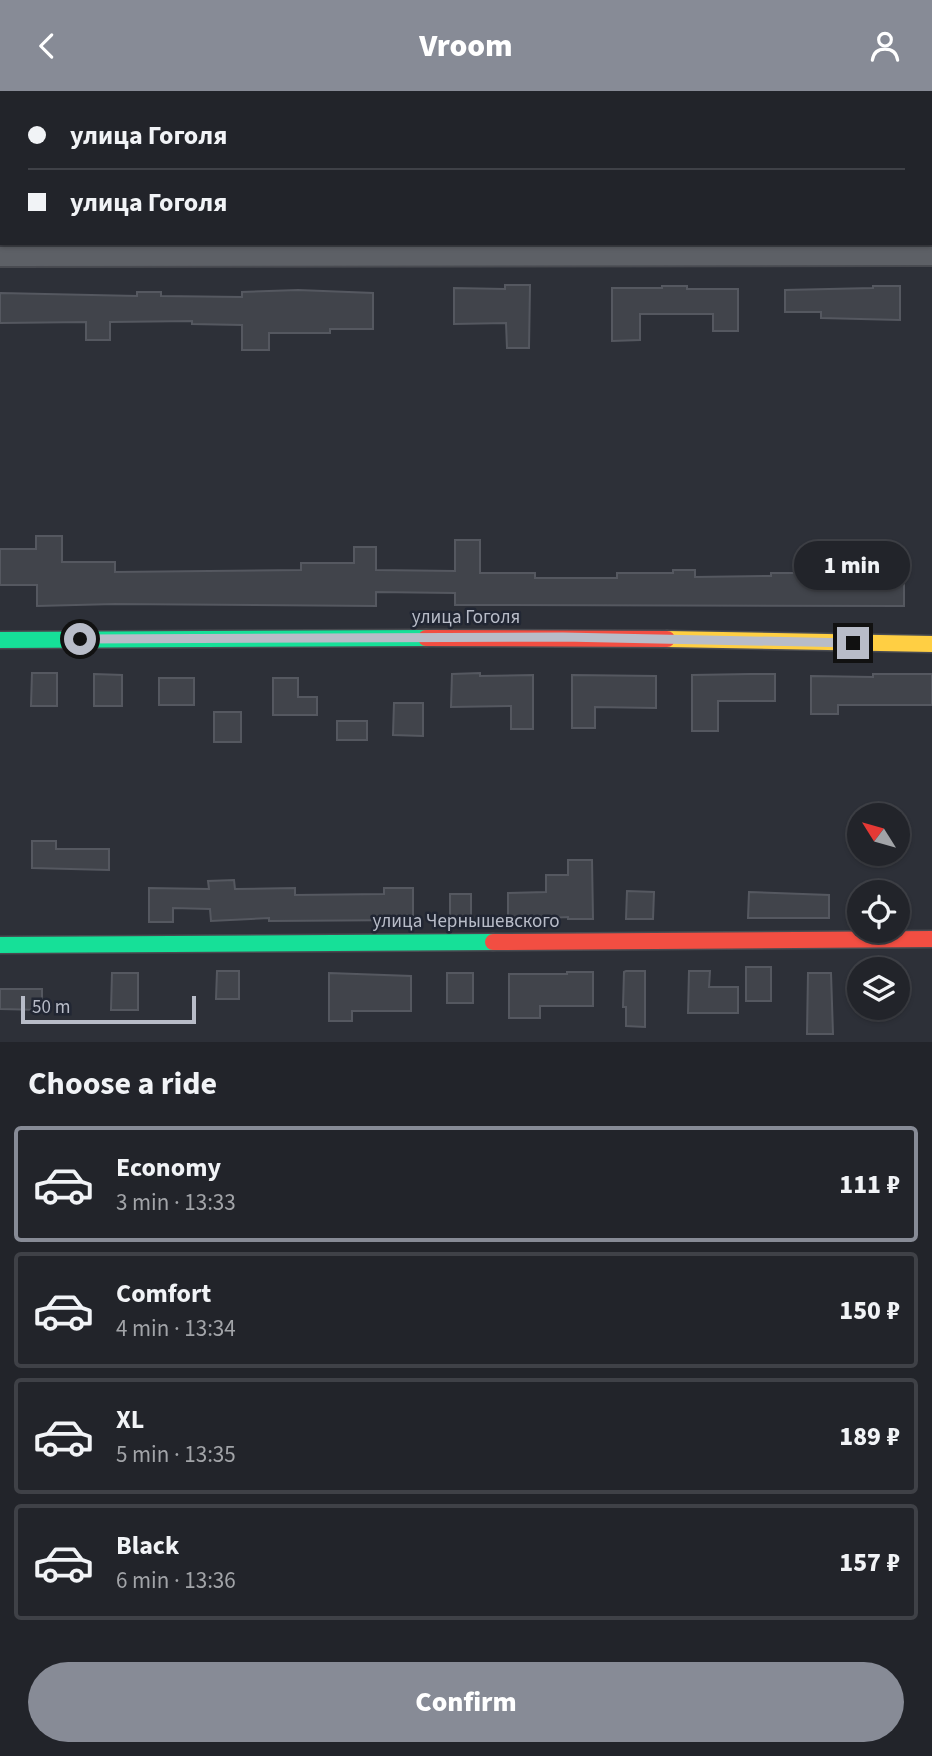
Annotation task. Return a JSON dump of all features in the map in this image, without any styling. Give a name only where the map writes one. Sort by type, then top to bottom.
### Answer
[{"type":"street","points":[[0,252],[932,251]]},
{"type":"street","name":"улица Гоголя","points":[[0,639],[563,637],[932,644]]},
{"type":"street","name":"улица Чернышевского","points":[[0,945],[932,939]]},
{"type":"building","points":[[505,285],[530,285],[529,348],[507,348],[506,323],[454,324],[454,288],[505,289]]},
{"type":"building","points":[[662,286],[738,289],[738,331],[713,331],[713,314],[640,314],[640,340],[612,341],[612,288]]},
{"type":"building","points":[[900,286],[900,320],[821,318],[821,312],[785,312],[785,290]]},
{"type":"building","points":[[298,290],[373,293],[373,329],[330,329],[330,333],[269,333],[269,350],[242,350],[242,325],[192,324],[192,321],[110,322],[110,340],[86,340],[86,322],[0,323],[0,293],[137,296],[137,292],[161,292],[161,296],[242,297],[242,292]]},
{"type":"building","points":[[36,536],[62,536],[62,562],[115,562],[115,572],[301,570],[301,563],[354,563],[354,547],[376,547],[376,570],[455,571],[455,540],[480,540],[480,573],[535,573],[535,578],[617,578],[617,573],[673,573],[673,570],[695,570],[695,577],[771,576],[771,573],[827,573],[827,565],[875,565],[875,577],[904,577],[904,606],[455,605],[455,593],[376,592],[376,606],[37,606],[37,585],[0,585],[0,549],[36,549]]},
{"type":"building","points":[[32,673],[57,673],[57,706],[31,706]]},
{"type":"building","points":[[480,673],[480,676],[533,675],[533,729],[511,729],[511,706],[451,707],[452,674]]},
{"type":"building","points":[[94,674],[122,675],[122,706],[94,706]]},
{"type":"building","points":[[775,674],[775,701],[718,701],[718,731],[692,731],[692,675]]},
{"type":"building","points":[[873,674],[932,674],[932,705],[838,705],[838,714],[811,714],[811,676],[873,677]]},
{"type":"building","points":[[572,675],[656,676],[656,708],[595,707],[595,728],[572,728]]},
{"type":"building","points":[[159,678],[194,678],[194,705],[159,705]]},
{"type":"building","points":[[273,678],[298,678],[298,697],[317,697],[317,715],[273,715]]},
{"type":"building","points":[[394,703],[423,703],[423,736],[393,735]]},
{"type":"building","points":[[214,712],[241,712],[241,742],[214,742]]},
{"type":"building","points":[[337,721],[367,721],[367,740],[337,740]]},
{"type":"building","points":[[32,841],[56,841],[56,849],[109,849],[109,870],[32,868]]},
{"type":"building","points":[[568,860],[592,860],[593,919],[568,917],[508,920],[508,893],[546,892],[546,875],[568,875]]},
{"type":"building","points":[[234,880],[235,889],[295,888],[295,895],[384,894],[384,888],[413,888],[413,920],[269,921],[269,918],[211,921],[210,909],[173,908],[173,922],[149,922],[149,888],[209,889],[208,881]]},
{"type":"building","points":[[627,891],[654,892],[653,919],[626,919]]},
{"type":"building","points":[[749,892],[829,895],[829,918],[748,918]]},
{"type":"building","points":[[450,894],[471,894],[471,920],[450,920]]},
{"type":"building","points":[[746,967],[771,967],[771,1001],[746,1001]]},
{"type":"building","points":[[217,971],[239,971],[239,999],[216,999]]},
{"type":"building","points":[[626,971],[645,971],[645,1027],[626,1026],[626,1007],[623,1007]]},
{"type":"building","points":[[689,971],[710,971],[709,987],[738,987],[738,1013],[688,1013]]},
{"type":"building","points":[[593,972],[593,1006],[540,1006],[540,1018],[509,1018],[509,974]]},
{"type":"building","points":[[112,973],[138,973],[138,1010],[111,1010]]},
{"type":"building","points":[[329,973],[411,976],[411,1011],[352,1011],[352,1021],[329,1021]]},
{"type":"building","points":[[447,973],[473,973],[473,1003],[447,1003]]},
{"type":"building","points":[[808,973],[831,973],[833,1034],[807,1034]]},
{"type":"building","points":[[0,989],[42,989],[42,1010],[0,1009]]},
{"type":"traffic: fast","points":[[0,640],[426,638]]},
{"type":"traffic: fast","points":[[0,945],[493,942]]},
{"type":"traffic: slow","points":[[667,639],[932,644]]},
{"type":"traffic: jam","points":[[426,638],[667,639]]},
{"type":"traffic: jam","points":[[493,942],[932,939]]},
{"type":"route","points":[[80,639],[563,637],[853,643]]}]
